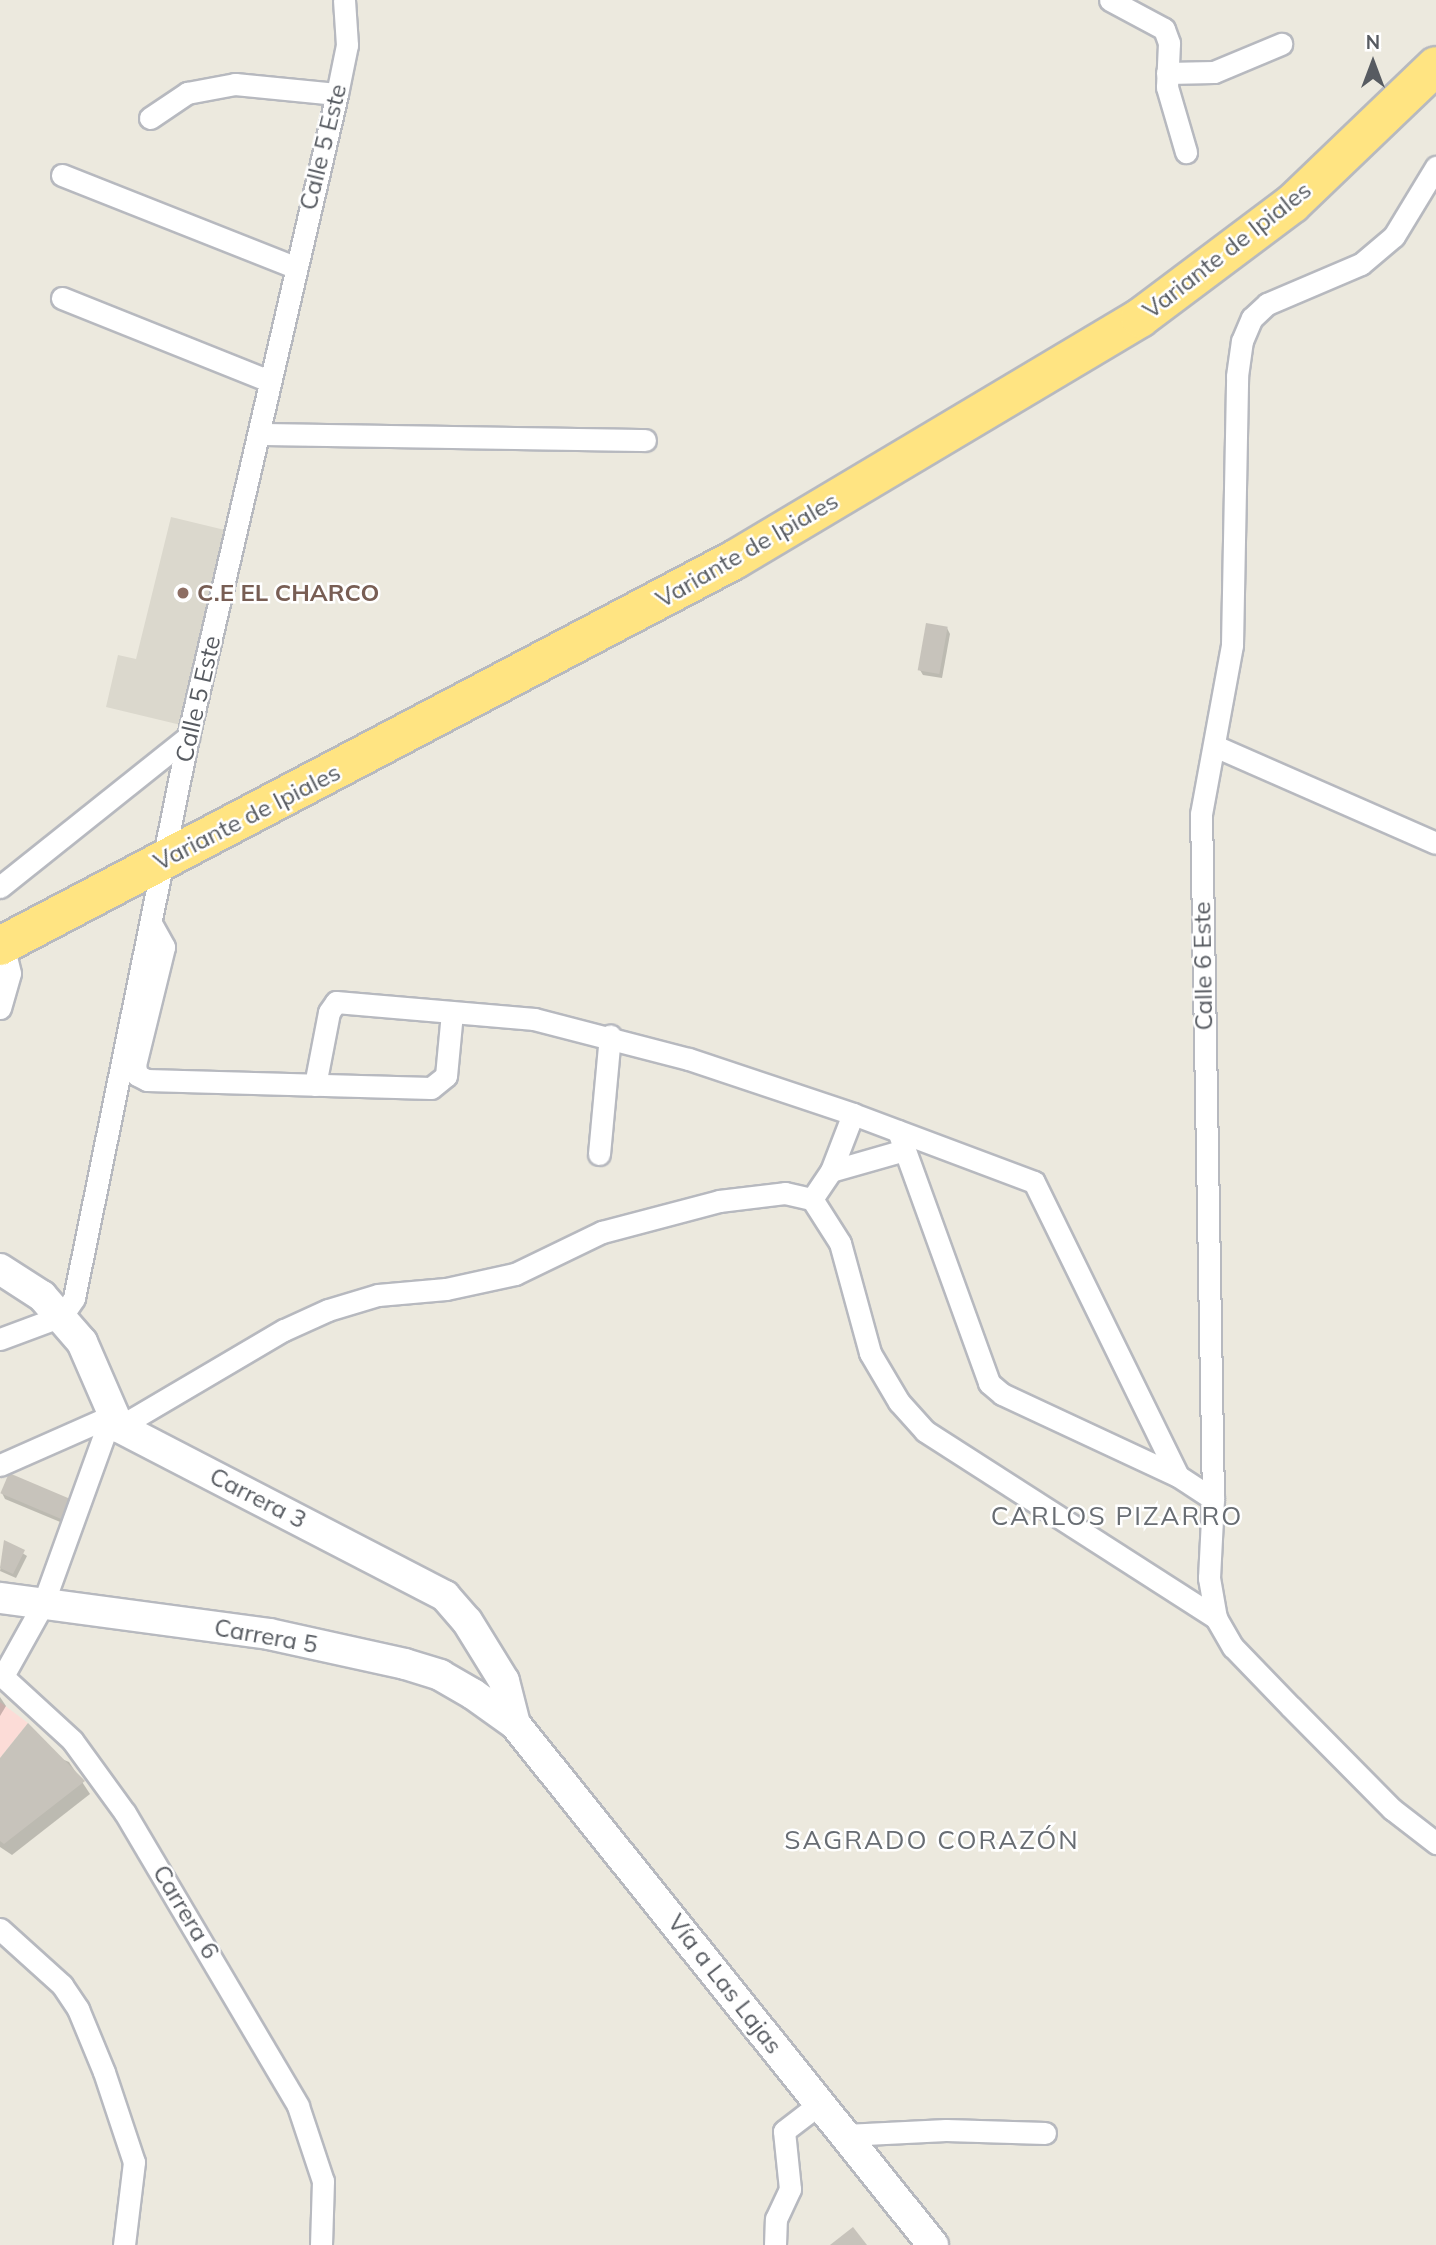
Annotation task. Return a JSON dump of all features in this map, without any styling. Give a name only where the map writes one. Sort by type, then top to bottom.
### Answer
[{"type":"highway","name":"Variante de Ipiales","points":[[1,946],[734,560],[1140,318],[1292,204],[1436,66]]},
{"type":"street","name":"Calle 5 Este","points":[[62,1315],[74,1297],[152,925],[188,737],[259,434],[294,267],[337,94],[347,45],[344,0]]},
{"type":"street","points":[[1110,0],[1164,29],[1169,43],[1167,73],[1186,152]]},
{"type":"street","points":[[1167,73],[1214,72],[1282,44]]},
{"type":"street","points":[[150,118],[187,93],[235,84],[337,94]]},
{"type":"street","name":"Calle 6 Este","points":[[1216,1619],[1209,1578],[1213,1499],[1201,814],[1232,645],[1237,376],[1242,341],[1252,318],[1267,304],[1361,264],[1395,236],[1436,167]]},
{"type":"street","points":[[62,175],[294,267]]},
{"type":"street","points":[[62,298],[270,381]]},
{"type":"street","points":[[259,434],[645,440]]},
{"type":"street","points":[[0,887],[188,737]]},
{"type":"street","points":[[1215,746],[1436,843]]},
{"type":"street","points":[[152,925],[164,947],[135,1065],[137,1075],[147,1080],[431,1088],[446,1076],[452,1012]]},
{"type":"street","points":[[0,1008],[10,973],[1,946]]},
{"type":"street","points":[[315,1085],[329,1012],[336,1002],[534,1019],[610,1036],[853,1114],[901,1140],[1034,1182],[1178,1476]]},
{"type":"street","points":[[599,1154],[610,1036]]},
{"type":"street","points":[[811,1199],[831,1171],[853,1114]]},
{"type":"street","points":[[901,1140],[989,1383],[1002,1394],[1178,1476],[1213,1499]]},
{"type":"street","points":[[831,1171],[901,1140]]},
{"type":"street","points":[[0,1465],[115,1422],[284,1330],[328,1310],[378,1295],[446,1289],[515,1274],[602,1232],[719,1201],[785,1193],[811,1199],[840,1243],[870,1353],[899,1402],[926,1431],[1216,1619],[1233,1647],[1392,1810],[1436,1843]]},
{"type":"street","points":[[0,1269],[62,1315],[82,1342],[115,1422],[43,1605],[1,1675]]},
{"type":"street","points":[[0,1339],[62,1315]]},
{"type":"street","name":"Carrera 3","points":[[115,1422],[445,1596],[467,1621],[504,1681],[515,1724]]},
{"type":"street","name":"Carrera 5","points":[[0,1598],[269,1634],[405,1664],[440,1675],[515,1724]]},
{"type":"street","name":"Carrera 6","points":[[1,1675],[72,1740],[125,1814],[298,2106],[323,2181],[321,2245]]},
{"type":"street","name":"Vía a Las Lajas","points":[[515,1724],[748,2011],[818,2105],[933,2245]]},
{"type":"street","points":[[0,1929],[62,1985],[78,2010],[104,2072],[134,2162],[124,2245]]},
{"type":"street","points":[[775,2245],[776,2219],[790,2189],[784,2131],[818,2105]]},
{"type":"street","points":[[845,2135],[946,2130],[1045,2133]]},
{"type":"shaded area","name":"C.E EL CHARCO","points":[[171,517],[229,531],[181,725],[106,707],[118,655],[136,659]]},
{"type":"shaded area","points":[[0,1702],[28,1723],[0,1758]]},
{"type":"building","points":[[926,623],[948,627],[939,674],[918,670]]},
{"type":"building","points":[[9,1473],[70,1499],[61,1519],[0,1493]]},
{"type":"building","points":[[4,1540],[25,1550],[13,1574],[0,1568]]},
{"type":"building","points":[[28,1723],[85,1781],[4,1844],[0,1841],[0,1758]]},
{"type":"building","points":[[853,2227],[867,2245],[830,2245]]},
{"type":"place","name":"C.E EL CHARCO","points":[[183,593]]},
{"type":"district","name":"CARLOS PIZARRO","points":[[1117,1516]]},
{"type":"district","name":"SAGRADO CORAZÓN","points":[[932,1840]]}]
